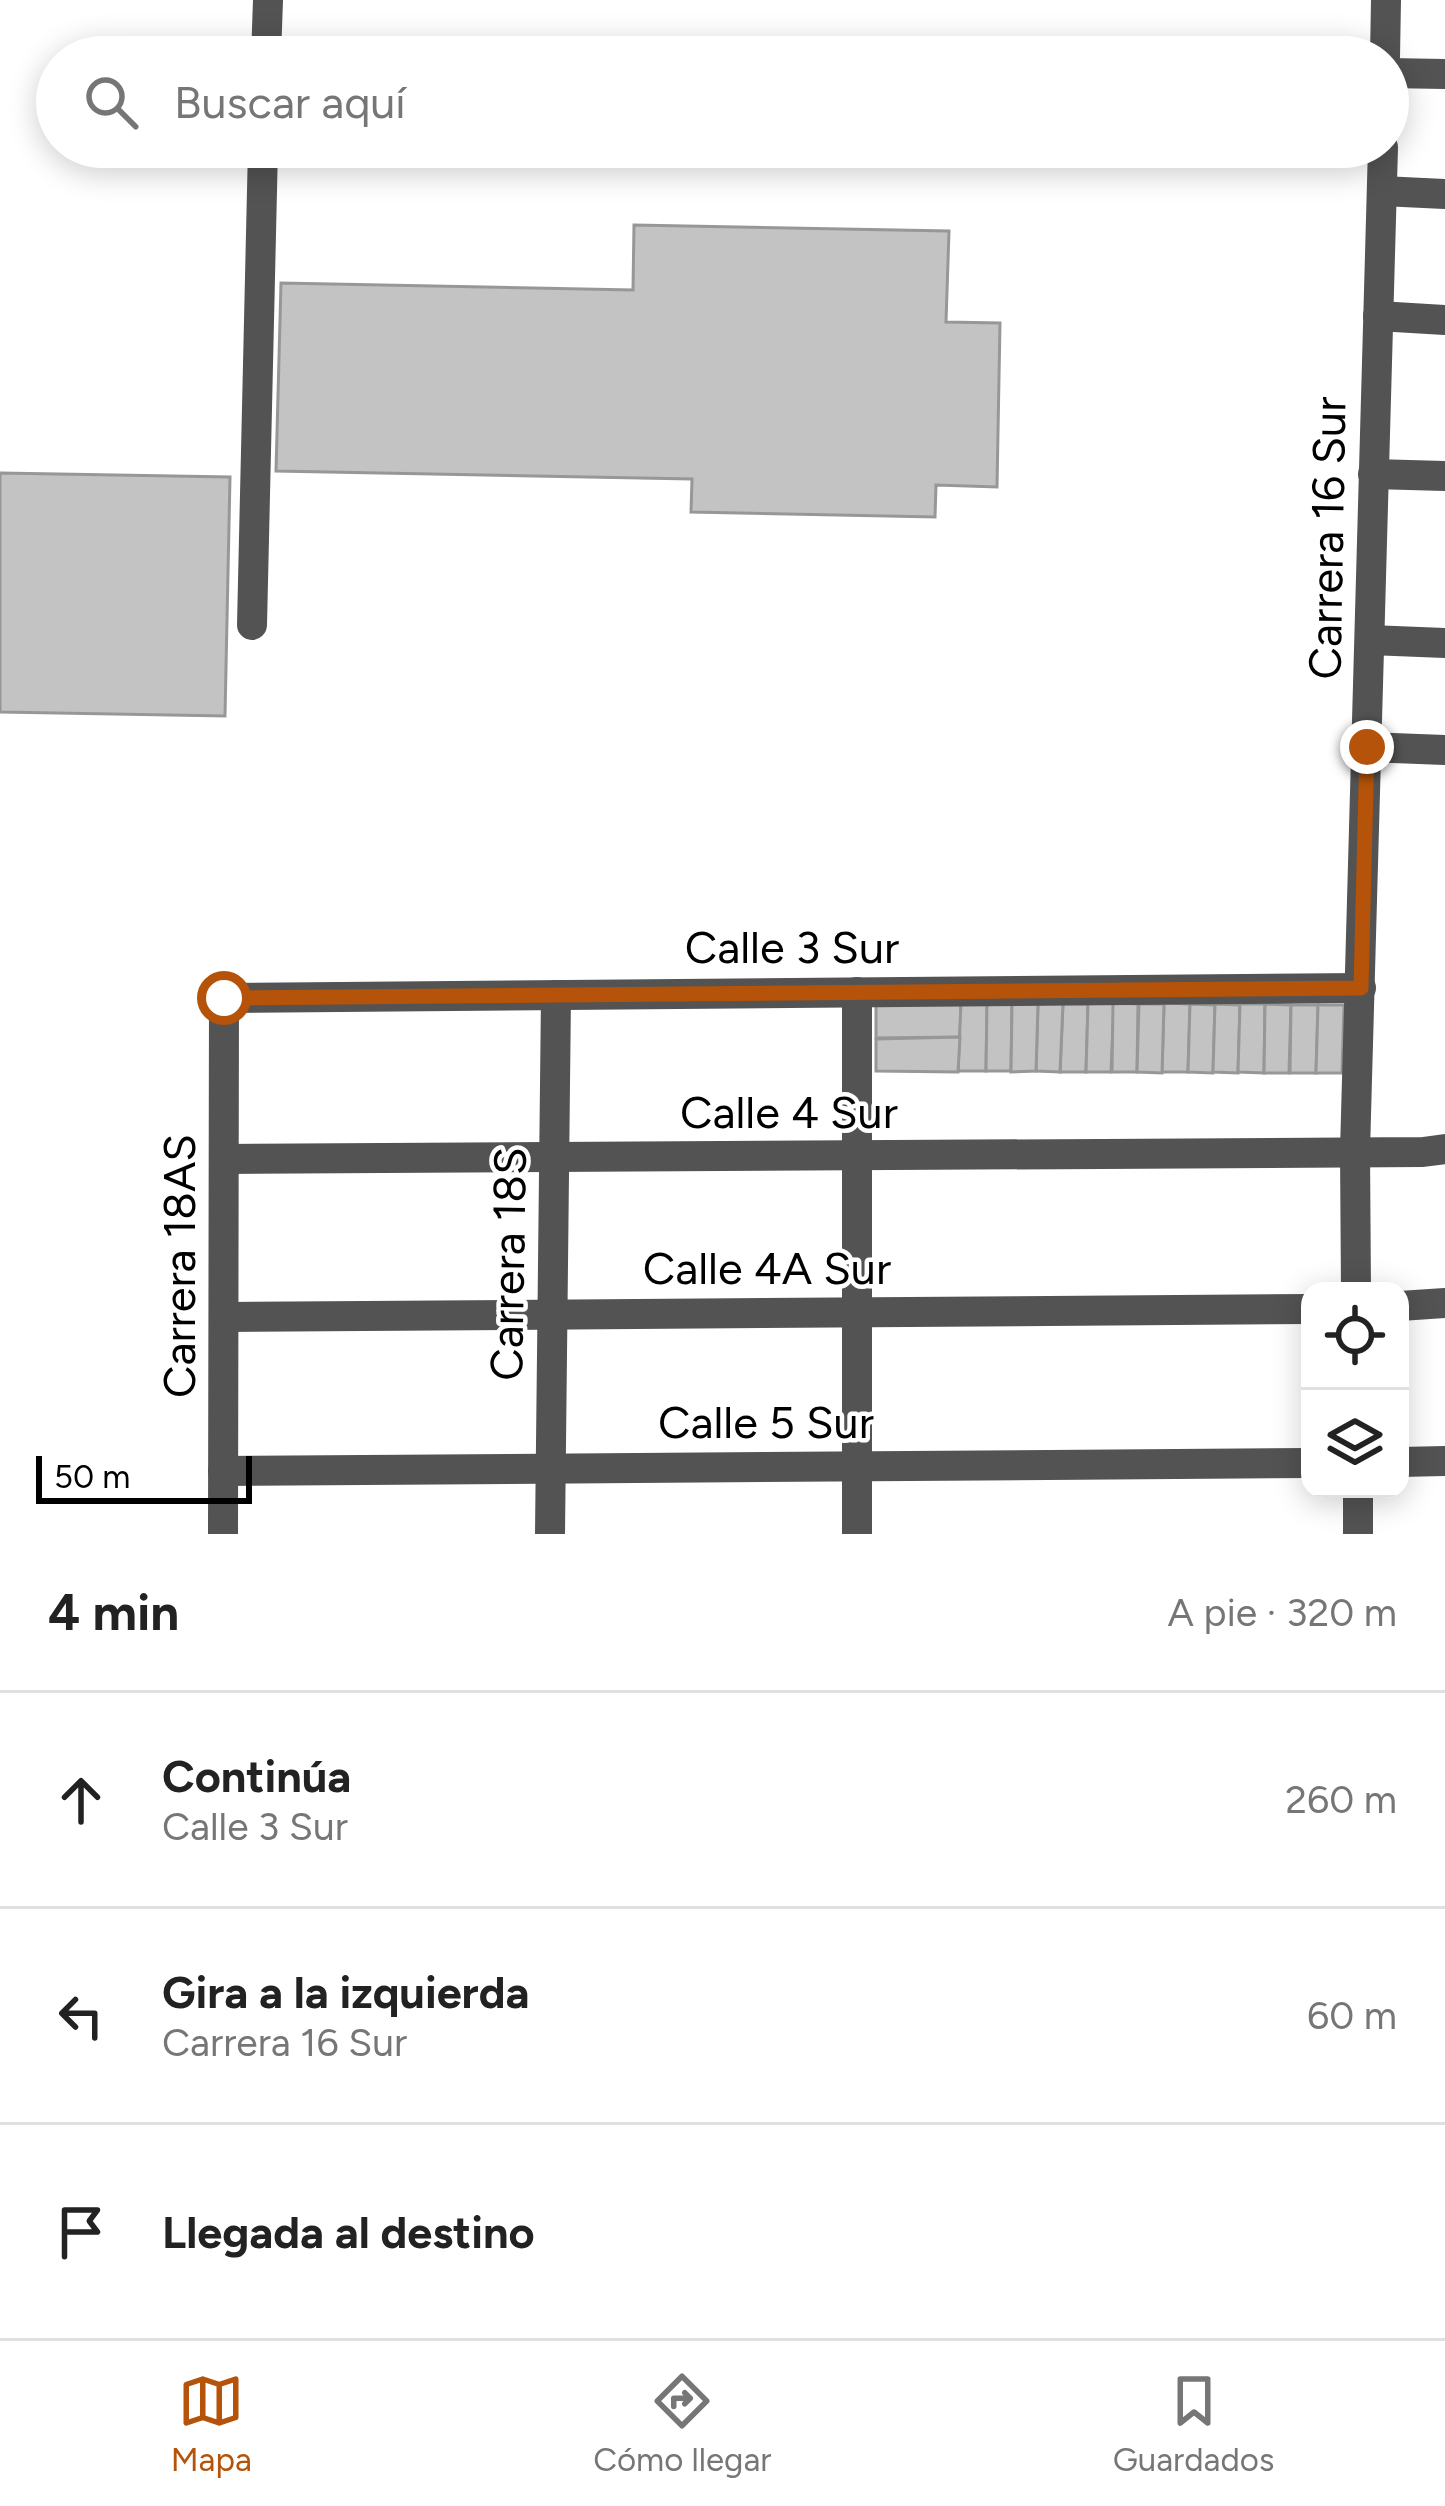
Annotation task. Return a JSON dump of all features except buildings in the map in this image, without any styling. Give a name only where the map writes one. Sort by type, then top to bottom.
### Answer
[{"type":"street","points":[[267,36],[268,0]]},
{"type":"street","points":[[1385,36],[1386,0]]},
{"type":"street","points":[[1409,74],[1445,74]]},
{"type":"street","points":[[252,625],[263,168]]},
{"type":"street","name":"Carrera 16 Sur","points":[[1356,1282],[1355,1151],[1383,168]]},
{"type":"street","points":[[1382,191],[1445,194]]},
{"type":"street","points":[[1378,316],[1445,320]]},
{"type":"street","points":[[1373,474],[1445,476]]},
{"type":"street","points":[[1370,640],[1445,643]]},
{"type":"street","points":[[1367,747],[1445,750]]},
{"type":"street","name":"Calle 3 Sur","points":[[224,998],[1361,988]]},
{"type":"street","points":[[857,992],[857,1534]]},
{"type":"street","name":"Carrera 18S","points":[[550,1534],[556,994]]},
{"type":"street","name":"Carrera 18AS","points":[[223,1534],[224,998]]},
{"type":"street","name":"Calle 4 Sur","points":[[224,1159],[1445,1149]]},
{"type":"street","points":[[1409,1305],[1445,1303]]},
{"type":"street","name":"Calle 4A Sur","points":[[224,1317],[1301,1309]]},
{"type":"street","points":[[1409,1462],[1445,1462]]},
{"type":"street","name":"Calle 5 Sur","points":[[223,1471],[1301,1463]]},
{"type":"street","points":[[1358,1498],[1358,1534]]},
{"type":"route","points":[[224,998],[1361,988],[1367,747]]}]
